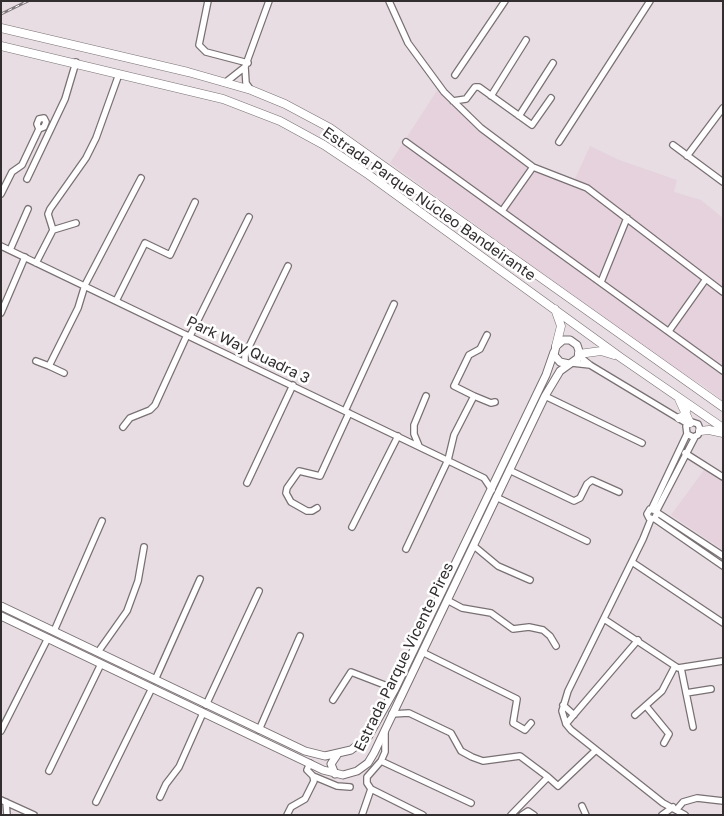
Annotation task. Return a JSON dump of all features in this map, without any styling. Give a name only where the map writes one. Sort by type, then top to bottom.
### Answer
[{"type":"highway","name":"Estrada Parque Núcleo Bandeirante","points":[[1,28],[226,82],[285,104],[330,128],[723,407]]},
{"type":"highway","name":"Estrada Parque Núcleo Bandeirante","points":[[1,46],[76,62],[222,99],[280,121],[324,145],[369,174],[554,307],[620,357],[723,428]]},
{"type":"highway","points":[[463,243],[460,234],[464,229],[472,228]]},
{"type":"highway","points":[[554,307],[561,326],[555,349]]},
{"type":"highway","points":[[579,355],[601,351],[620,357]]},
{"type":"highway","points":[[642,371],[651,374],[657,366],[656,360]]},
{"type":"highway","points":[[678,397],[686,412],[688,427]]},
{"type":"highway","points":[[675,417],[684,416],[686,412]]},
{"type":"highway","points":[[698,434],[709,430],[723,432]]},
{"type":"main road","points":[[570,363],[557,360],[555,349],[563,340],[570,340],[577,345],[579,355]]},
{"type":"main road","name":"Estrada Parque Vicente Pires","points":[[1,606],[206,705],[311,753],[337,755],[362,744],[374,728],[395,689],[492,490],[546,375],[555,349]]},
{"type":"main road","name":"Estrada Parque Vicente Pires","points":[[335,774],[350,774],[363,768],[374,752],[545,396],[560,371],[579,355]]},
{"type":"main road","points":[[447,581],[450,584],[455,584]]},
{"type":"main road","points":[[1,616],[335,774]]},
{"type":"main road","points":[[362,744],[374,752]]},
{"type":"main road","points":[[335,774],[331,764],[337,755]]},
{"type":"street","points":[[208,1],[199,45],[206,52],[235,60],[245,67]]},
{"type":"street","points":[[251,90],[246,83],[245,67],[269,1]]},
{"type":"street","points":[[455,75],[505,1]]},
{"type":"street","points":[[560,142],[650,1]]},
{"type":"street","points":[[390,2],[408,43],[452,101],[481,128],[533,167],[587,188],[723,292]]},
{"type":"street","points":[[491,96],[526,40]]},
{"type":"street","points":[[235,60],[245,67]]},
{"type":"street","points":[[27,179],[65,99],[76,62]]},
{"type":"street","points":[[519,116],[553,63]]},
{"type":"street","points":[[226,82],[245,67]]},
{"type":"street","points":[[36,263],[53,230],[48,214],[50,209],[86,158],[96,138],[119,74]]},
{"type":"street","points":[[452,101],[466,99],[475,88],[480,87],[532,125],[550,98]]},
{"type":"street","points":[[687,156],[723,108]]},
{"type":"street","points":[[1,194],[12,172],[22,165],[39,129]]},
{"type":"street","points":[[406,142],[723,370]]},
{"type":"street","points":[[674,145],[723,182]]},
{"type":"street","points":[[502,212],[533,167]]},
{"type":"street","points":[[49,366],[78,308],[85,285],[141,178]]},
{"type":"street","points":[[116,301],[145,243],[170,255],[195,202]]},
{"type":"street","points":[[10,250],[28,209]]},
{"type":"street","points":[[123,427],[130,418],[150,410],[155,405],[248,218]]},
{"type":"street","points":[[601,282],[627,218]]},
{"type":"street","points":[[53,230],[76,223]]},
{"type":"street","name":"Park Way Quadra 3","points":[[1,246],[448,460],[484,478],[492,490]]},
{"type":"street","points":[[1,313],[25,258]]},
{"type":"street","points":[[239,360],[245,355],[288,266]]},
{"type":"street","points":[[669,331],[706,279]]},
{"type":"street","points":[[317,508],[307,511],[291,502],[286,493],[299,472],[320,476],[394,304]]},
{"type":"street","points":[[487,335],[480,349],[469,354],[454,386],[491,403],[495,402]]},
{"type":"street","points":[[245,355],[245,363]]},
{"type":"street","points":[[579,355],[590,366],[675,417],[698,434]]},
{"type":"street","points":[[36,361],[64,373]]},
{"type":"street","points":[[570,363],[590,366]]},
{"type":"street","points":[[247,484],[293,385]]},
{"type":"street","points":[[419,446],[414,434],[414,425],[426,396]]},
{"type":"street","points":[[406,549],[448,460],[454,435],[474,396]]},
{"type":"street","points":[[545,396],[642,443]]},
{"type":"street","points":[[685,815],[664,803],[566,724],[563,718],[563,705],[654,514],[685,453],[698,434],[698,424],[688,427]]},
{"type":"street","points":[[654,514],[688,427]]},
{"type":"street","points":[[352,528],[398,436]]},
{"type":"street","points":[[685,453],[723,477]]},
{"type":"street","points":[[509,470],[574,501],[580,498],[587,484],[592,480],[619,492]]},
{"type":"street","points":[[484,478],[497,477]]},
{"type":"street","points":[[496,497],[587,541]]},
{"type":"street","points":[[654,514],[684,530],[723,556]]},
{"type":"street","points":[[654,514],[680,536],[723,566]]},
{"type":"street","points":[[54,631],[102,520]]},
{"type":"street","points":[[680,536],[684,530]]},
{"type":"street","points":[[474,546],[498,566],[530,580]]},
{"type":"street","points":[[98,652],[126,611],[138,581],[144,547]]},
{"type":"street","points":[[632,562],[723,623]]},
{"type":"street","points":[[155,680],[200,579]]},
{"type":"street","points":[[206,705],[259,592]]},
{"type":"street","points":[[447,600],[462,608],[491,613],[513,629],[530,627],[543,630],[550,636],[556,646]]},
{"type":"street","points":[[604,619],[678,667],[693,727]]},
{"type":"street","points":[[259,730],[300,636]]},
{"type":"street","points":[[1,731],[48,638]]},
{"type":"street","points":[[566,724],[638,640]]},
{"type":"street","points":[[422,652],[517,699],[513,723],[525,730],[531,723]]},
{"type":"street","points":[[635,716],[662,691],[678,667],[723,661]]},
{"type":"street","points":[[49,770],[101,664]]},
{"type":"street","points":[[333,700],[350,672],[395,689]]},
{"type":"street","points":[[96,802],[152,688]]},
{"type":"street","points":[[686,693],[711,689]]},
{"type":"street","points":[[401,698],[409,712],[450,733],[461,750],[472,757],[483,761],[520,756],[558,786],[596,750]]},
{"type":"street","points":[[563,705],[574,715]]},
{"type":"street","points":[[646,706],[669,734],[664,743]]},
{"type":"street","points":[[392,714],[409,712]]},
{"type":"street","points":[[160,797],[166,784],[179,767],[203,713]]},
{"type":"street","points":[[362,815],[371,789],[367,777],[381,761],[386,744],[385,730]]},
{"type":"street","points":[[381,761],[471,803]]},
{"type":"street","points":[[310,763],[307,770],[313,776],[337,786],[350,787]]},
{"type":"street","points":[[287,815],[290,807],[305,799],[314,781],[313,776]]},
{"type":"street","points":[[511,815],[548,778]]},
{"type":"street","points":[[371,789],[421,814]]},
{"type":"street","points":[[662,815],[683,802],[697,798],[723,801]]},
{"type":"street","points":[[4,801],[7,815]]},
{"type":"street","points":[[4,801],[34,815]]},
{"type":"street","points":[[582,806],[586,815]]},
{"type":"street","points":[[522,815],[528,810],[534,815]]},
{"type":"shaded area","points":[[438,89],[497,144],[533,168],[573,183],[590,146],[619,160],[677,180],[674,192],[701,200],[723,218],[723,401],[701,384],[679,372],[390,163]]},
{"type":"shaded area","points":[[704,470],[723,482],[723,550],[671,515]]},
{"type":"railway","points":[[1,14],[28,1]]}]
